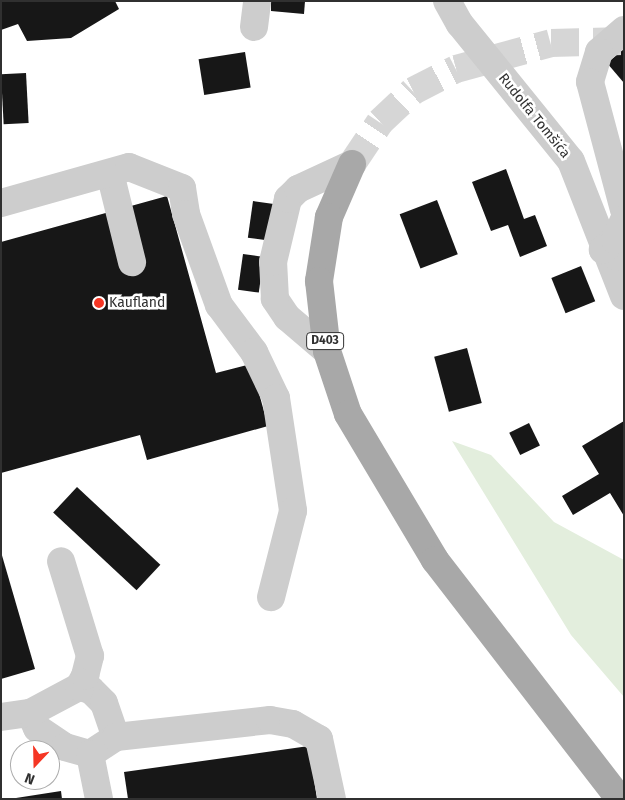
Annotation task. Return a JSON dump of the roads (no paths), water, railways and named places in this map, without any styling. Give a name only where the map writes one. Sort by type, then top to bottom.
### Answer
[{"type":"main road","name":"D403","points":[[352,164],[337,195],[322,250],[318,281],[327,351],[365,448],[435,560],[620,799]]},
{"type":"street","name":"Rudolfa Tomšića","points":[[447,1],[460,24],[571,161],[613,255],[624,296]]},
{"type":"street","points":[[624,30],[599,52],[590,82],[624,210]]},
{"type":"street","points":[[327,351],[287,317],[275,299],[273,262],[288,199],[298,189],[352,164]]},
{"type":"street","points":[[1,203],[129,167],[182,188],[186,214],[218,305],[254,352],[276,398],[293,511],[271,597]]},
{"type":"street","points":[[110,173],[132,262]]},
{"type":"street","points":[[613,255],[615,240],[624,220]]},
{"type":"street","points":[[61,561],[90,656],[79,687]]},
{"type":"street","points":[[12,713],[79,687],[91,690],[104,703],[116,738]]},
{"type":"street","points":[[12,713],[65,746],[90,754],[116,738],[270,720],[293,724],[319,739],[332,799]]},
{"type":"street","points":[[90,754],[99,799]]},
{"type":"tunnel","points":[[352,164],[380,122],[413,91],[456,69],[551,43],[624,41]]},
{"type":"place","name":"Kaufland","points":[[99,303]]}]
